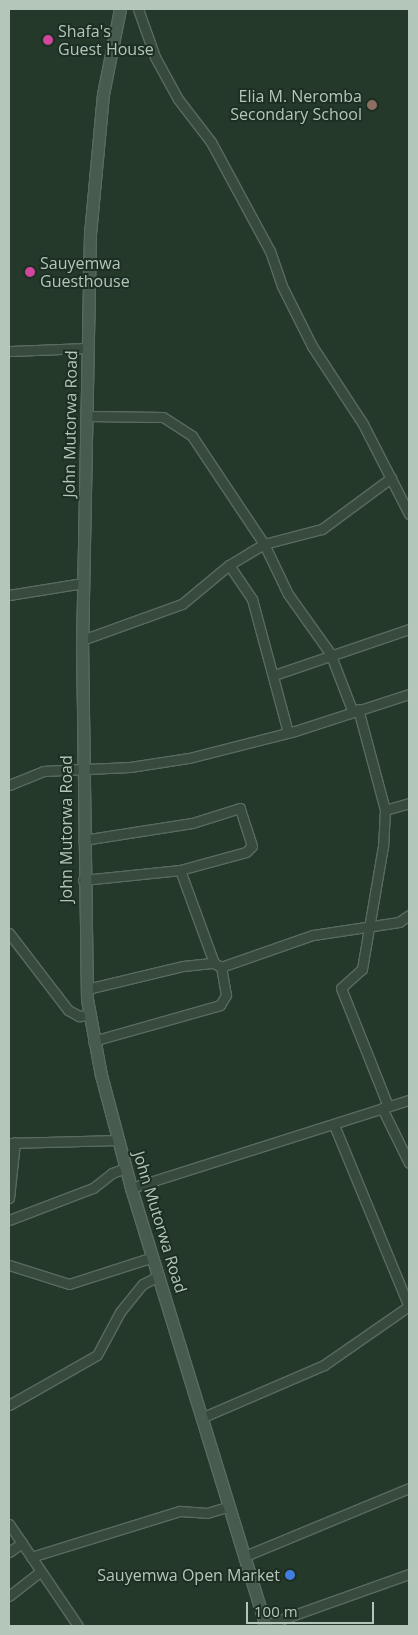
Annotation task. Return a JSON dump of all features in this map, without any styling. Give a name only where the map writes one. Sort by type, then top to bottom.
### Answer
[{"type":"street","name":"John Mutorwa Road","points":[[120,9],[103,94],[90,233],[88,416],[82,640],[83,880],[89,1015],[93,1041],[131,1188],[203,1417],[265,1626]]},
{"type":"street","points":[[138,9],[155,57],[178,99],[211,142],[270,251],[282,286],[312,346],[391,478],[409,514]]},
{"type":"street","points":[[9,351],[88,348]]},
{"type":"street","points":[[88,416],[163,416],[183,428],[264,544],[288,594],[330,653],[355,709],[385,810],[383,846],[366,925],[362,969],[341,988],[385,1107],[409,1163]]},
{"type":"street","points":[[82,640],[182,604],[229,565],[264,544],[322,529],[391,478]]},
{"type":"street","points":[[229,565],[252,599],[288,732]]},
{"type":"street","points":[[9,595],[83,583]]},
{"type":"street","points":[[274,675],[330,653],[369,646],[409,629]]},
{"type":"street","points":[[9,785],[43,771],[189,758],[288,732],[355,709],[409,694]]},
{"type":"street","points":[[385,810],[409,803]]},
{"type":"street","points":[[83,840],[192,822],[240,808],[250,850],[180,870],[83,880]]},
{"type":"street","points":[[93,1041],[220,1005],[226,995],[218,965],[180,870]]},
{"type":"street","points":[[87,989],[218,965],[313,935],[366,925],[399,922],[409,915]]},
{"type":"street","points":[[9,933],[68,1010],[79,1016],[89,1015]]},
{"type":"street","points":[[131,1188],[409,1100]]},
{"type":"street","points":[[203,1417],[324,1365],[409,1306],[334,1125]]},
{"type":"street","points":[[9,1198],[12,1142],[118,1140]]},
{"type":"street","points":[[9,1220],[93,1188],[112,1173],[126,1168]]},
{"type":"street","points":[[9,1265],[69,1284],[153,1257]]},
{"type":"street","points":[[9,1406],[97,1355],[120,1312],[143,1284],[159,1276]]},
{"type":"street","points":[[245,1556],[409,1488]]},
{"type":"street","points":[[31,1557],[180,1511],[206,1513],[230,1506]]},
{"type":"street","points":[[9,1524],[78,1626]]},
{"type":"street","points":[[9,1552],[22,1543]]},
{"type":"street","points":[[9,1596],[40,1572]]},
{"type":"street","points":[[265,1626],[409,1574]]},
{"type":"place","name":"Shafa's Guest House","points":[[48,40]]},
{"type":"place","name":"Elia M. Neromba Secondary School","points":[[372,105]]},
{"type":"place","name":"Sauyemwa Guesthouse","points":[[30,272]]},
{"type":"place","name":"Sauyemwa Open Market","points":[[290,1575]]}]
